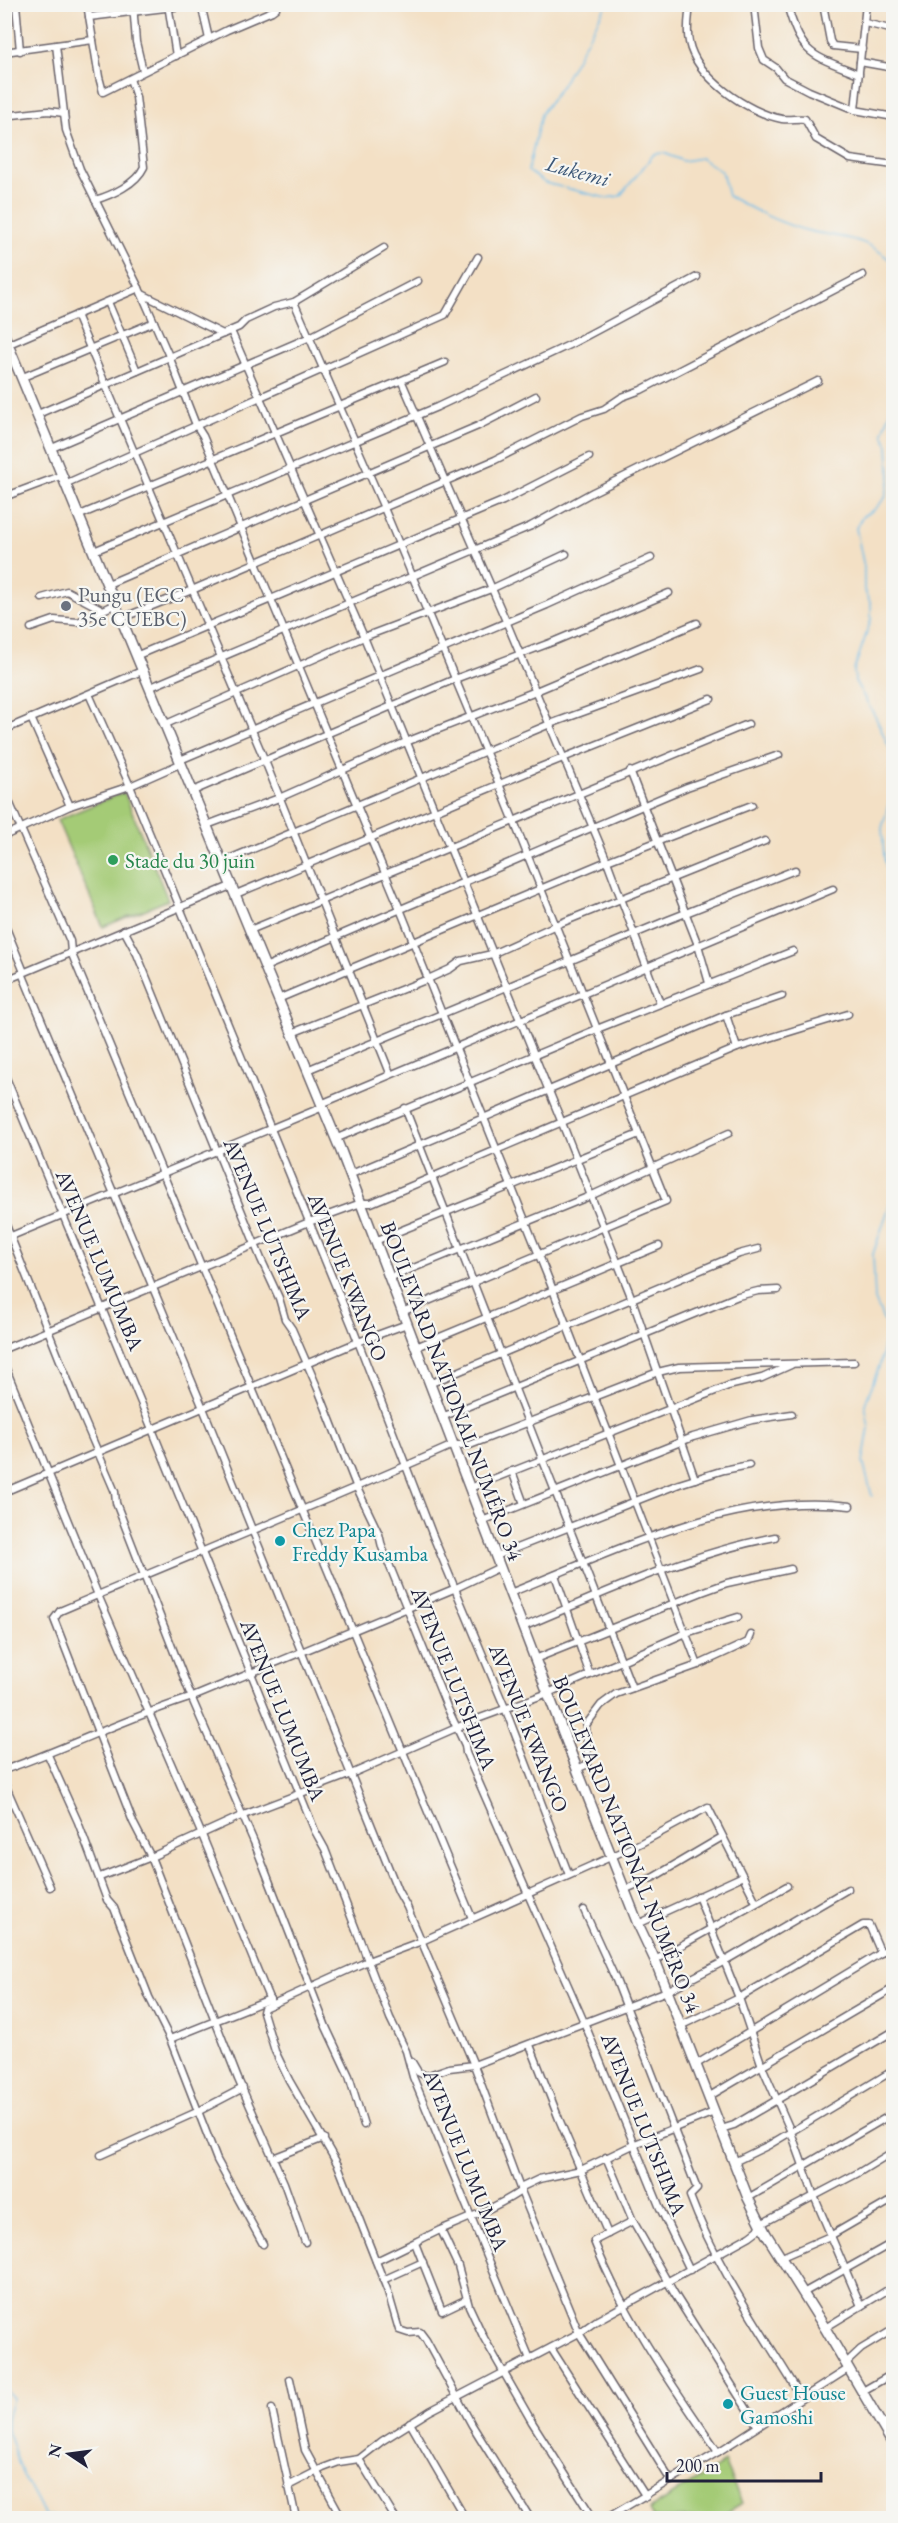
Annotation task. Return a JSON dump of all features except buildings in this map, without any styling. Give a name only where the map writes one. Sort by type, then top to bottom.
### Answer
[{"type":"main road","name":"BOULEVARD NATIONAL NUMÉRO 34","points":[[4,335],[322,1105],[577,1769],[638,1924],[655,1960],[748,2199],[894,2446]]},
{"type":"street","points":[[16,4],[20,51]]},
{"type":"street","points":[[87,4],[103,92],[142,71],[272,11],[276,8],[275,4]]},
{"type":"street","points":[[133,4],[136,42],[142,71]]},
{"type":"street","points":[[89,17],[200,4],[209,39]]},
{"type":"street","points":[[690,4],[688,41],[693,56],[704,73],[753,108],[780,118],[805,118],[816,139],[850,159],[894,165]]},
{"type":"street","points":[[753,4],[759,48],[764,60],[776,68],[784,78],[809,92],[855,110],[894,117]]},
{"type":"street","points":[[787,4],[801,44],[819,58],[859,74]]},
{"type":"street","points":[[823,4],[833,46],[862,49]]},
{"type":"street","points":[[855,110],[866,4]]},
{"type":"street","points":[[168,7],[176,56]]},
{"type":"street","points":[[865,23],[894,30]]},
{"type":"street","points":[[4,52],[93,40]]},
{"type":"street","points":[[56,45],[66,130],[80,169],[170,356],[196,425],[343,769],[568,1327],[698,1665]]},
{"type":"street","points":[[860,62],[894,68]]},
{"type":"street","points":[[95,200],[115,193],[136,177],[144,167],[136,97],[130,79]]},
{"type":"street","points":[[4,116],[48,111],[64,113]]},
{"type":"street","points":[[38,414],[240,327],[246,320],[274,307],[294,302],[384,249]]},
{"type":"street","points":[[4,497],[65,478],[196,425],[445,315],[478,257]]},
{"type":"street","points":[[122,618],[495,460],[582,416],[604,409],[622,397],[641,390],[863,275]]},
{"type":"street","points":[[94,551],[415,416],[571,344],[697,277]]},
{"type":"street","points":[[52,448],[185,393],[310,337],[418,281]]},
{"type":"street","points":[[9,344],[108,302],[140,291],[223,334]]},
{"type":"street","points":[[108,302],[137,371]]},
{"type":"street","points":[[294,302],[384,508],[500,784],[666,1201],[402,1312]]},
{"type":"street","points":[[76,315],[265,761],[390,1073]]},
{"type":"street","points":[[22,377],[154,322]]},
{"type":"street","points":[[231,331],[364,638],[478,915],[632,1299],[695,1479]]},
{"type":"street","points":[[80,515],[149,488],[276,432],[402,382],[445,362]]},
{"type":"street","points":[[151,687],[531,526],[592,492],[818,381]]},
{"type":"street","points":[[402,382],[564,757],[607,861],[660,1003]]},
{"type":"street","points":[[108,584],[478,426],[536,396]]},
{"type":"street","points":[[138,655],[460,519],[545,481],[590,457]]},
{"type":"street","points":[[166,723],[427,612],[491,589],[566,554]]},
{"type":"street","points":[[4,836],[70,806],[130,786],[251,729],[651,558]]},
{"type":"street","points":[[42,598],[67,591],[103,610]]},
{"type":"street","points":[[193,791],[455,679],[669,593]]},
{"type":"street","points":[[31,628],[54,620],[78,622],[117,604]]},
{"type":"street","points":[[207,825],[279,798],[406,742],[536,691],[697,623]]},
{"type":"street","points":[[222,862],[550,724],[701,669]]},
{"type":"street","points":[[4,730],[144,670]]},
{"type":"street","name":"AVENUE KWANGO","points":[[89,694],[130,786],[358,1342],[433,1536],[505,1708],[569,1875]]},
{"type":"street","points":[[4,981],[179,907],[308,866],[564,757],[711,699]]},
{"type":"street","points":[[31,718],[70,806]]},
{"type":"street","points":[[250,930],[748,724]]},
{"type":"street","points":[[265,967],[712,777],[779,754]]},
{"type":"street","points":[[630,771],[642,807],[698,945],[709,983]]},
{"type":"street","points":[[4,790],[70,941],[71,952],[472,1918]]},
{"type":"street","points":[[278,999],[607,861],[752,806]]},
{"type":"street","points":[[292,1033],[428,979],[462,961],[492,954],[621,898],[765,841]]},
{"type":"street","points":[[307,1070],[685,913],[795,870]]},
{"type":"street","points":[[8,1238],[271,1128],[390,1073],[698,945],[786,911],[833,889]]},
{"type":"street","points":[[4,923],[398,1891],[422,1941],[474,2066],[520,2190],[579,2333],[671,2481]]},
{"type":"street","name":"AVENUE LUTSHIMA","points":[[124,930],[137,954],[255,1246],[279,1298],[285,1319],[379,1534],[382,1547],[523,1886],[584,2022],[660,2208],[690,2270]]},
{"type":"street","points":[[335,1139],[660,1003],[793,951]]},
{"type":"street","points":[[349,1175],[612,1063],[726,1016],[782,996]]},
{"type":"street","points":[[4,1349],[309,1222],[361,1203],[371,1203],[432,1178],[737,1048],[849,1014]]},
{"type":"street","points":[[726,1016],[737,1048]]},
{"type":"street","name":"AVENUE LUMUMBA","points":[[4,1073],[152,1429],[299,1794],[325,1849],[390,2018],[406,2051],[413,2077],[530,2359]]},
{"type":"street","points":[[405,1108],[544,1458],[632,1688]]},
{"type":"street","points":[[389,1278],[654,1169],[729,1133]]},
{"type":"street","points":[[375,1242],[639,1134]]},
{"type":"street","points":[[4,1220],[8,1238],[98,1451],[193,1697],[258,1852],[326,2027],[349,2076],[352,2093],[364,2125]]},
{"type":"street","points":[[416,1347],[659,1246]]},
{"type":"street","points":[[429,1384],[740,1254],[758,1250]]},
{"type":"street","points":[[442,1417],[738,1296],[758,1291],[778,1290]]},
{"type":"street","points":[[4,1492],[358,1342],[407,1324]]},
{"type":"street","points":[[305,2242],[152,1857],[133,1821],[54,1619],[60,1611],[357,1488],[453,1445],[470,1445],[658,1372],[679,1367],[854,1362]]},
{"type":"street","points":[[470,1488],[728,1386],[775,1373],[794,1363]]},
{"type":"street","points":[[4,1365],[98,1595],[271,2001]]},
{"type":"street","points":[[482,1521],[621,1464],[682,1442],[752,1419],[792,1414]]},
{"type":"street","points":[[496,1556],[695,1479],[749,1465]]},
{"type":"street","points":[[512,1471],[524,1504]]},
{"type":"street","points":[[510,1593],[650,1537],[728,1512],[807,1503],[850,1506]]},
{"type":"street","points":[[523,1627],[661,1569],[731,1546],[775,1537]]},
{"type":"street","points":[[4,1770],[48,1755],[148,1711],[193,1697],[456,1588],[500,1567]]},
{"type":"street","points":[[535,1659],[728,1583],[791,1569]]},
{"type":"street","points":[[555,1575],[590,1675]]},
{"type":"street","points":[[100,1877],[152,1857],[241,1816],[351,1774],[402,1750],[505,1708],[548,1693],[686,1633],[738,1617]]},
{"type":"street","points":[[577,1769],[588,1764],[586,1734],[588,1720],[606,1701],[632,1688],[698,1665],[748,1642],[751,1635]]},
{"type":"street","points":[[48,1755],[100,1877],[107,1900],[118,1916],[149,1997],[170,2039],[178,2063],[200,2111],[217,2160],[263,2244]]},
{"type":"street","points":[[4,1782],[50,1887]]},
{"type":"street","points":[[170,2039],[310,1987],[368,1960],[422,1941],[641,1844],[708,1807],[756,1902]]},
{"type":"street","points":[[626,1889],[654,1877],[722,1837]]},
{"type":"street","points":[[638,1924],[743,1876]]},
{"type":"street","points":[[655,1960],[787,1886]]},
{"type":"street","points":[[406,2051],[418,2072],[426,2076],[449,2068],[474,2066],[667,1991],[723,1962],[848,1889]]},
{"type":"street","points":[[698,1896],[739,1998],[762,2066],[791,2132],[844,2270],[861,2306]]},
{"type":"street","points":[[584,1910],[626,2006],[697,2189],[690,2196],[705,2237],[746,2309],[802,2398]]},
{"type":"street","points":[[680,2026],[739,1998],[863,1925],[869,1925],[881,1953]]},
{"type":"street","points":[[695,2065],[894,1945]]},
{"type":"street","points":[[708,2097],[894,1988]]},
{"type":"street","points":[[271,2001],[263,2012],[275,2051],[288,2080],[338,2165],[376,2260],[399,2330],[401,2332],[420,2332],[472,2425],[530,2518]]},
{"type":"street","points":[[721,2130],[734,2125],[894,2031]]},
{"type":"street","points":[[530,2045],[608,2234]]},
{"type":"street","points":[[734,2162],[791,2132],[894,2070]]},
{"type":"street","points":[[101,2155],[200,2111],[243,2088]]},
{"type":"street","points":[[376,2260],[500,2205],[539,2179],[580,2170],[635,2144],[714,2112]]},
{"type":"street","points":[[748,2199],[894,2113]]},
{"type":"street","points":[[273,2158],[324,2138]]},
{"type":"street","points":[[288,2486],[323,2468],[339,2462],[359,2459],[410,2423],[579,2333],[750,2236],[758,2230],[761,2224],[894,2151]]},
{"type":"street","points":[[606,2157],[633,2221],[757,2425]]},
{"type":"street","points":[[782,2257],[830,2236],[894,2199]]},
{"type":"street","points":[[633,2221],[594,2241],[625,2306],[668,2378],[718,2452]]},
{"type":"street","points":[[441,2230],[458,2266],[467,2299],[484,2338],[506,2371],[532,2422],[593,2518]]},
{"type":"street","points":[[803,2293],[894,2242]]},
{"type":"street","points":[[415,2243],[442,2311],[467,2299]]},
{"type":"street","points":[[383,2280],[423,2262]]},
{"type":"street","points":[[825,2328],[894,2286]]},
{"type":"street","points":[[608,2518],[646,2497],[802,2398],[846,2367],[861,2349],[894,2329]]},
{"type":"street","points":[[551,2348],[646,2497]]},
{"type":"street","points":[[861,2392],[894,2373]]},
{"type":"street","points":[[290,2379],[305,2450],[342,2518]]},
{"type":"street","points":[[272,2409],[296,2518]]},
{"type":"street","points":[[881,2426],[894,2418]]},
{"type":"street","points":[[410,2423],[465,2518]]},
{"type":"street","points":[[359,2459],[395,2518]]},
{"type":"green space","name":"Stade du 30 juin","points":[[124,792],[168,900],[103,927],[57,820]]},
{"type":"green space","points":[[724,2462],[742,2503],[718,2518],[653,2518],[649,2510]]},
{"type":"waterway","name":"Lukemi","points":[[607,4],[562,85],[541,114],[528,171],[545,183],[606,198],[620,196],[654,154],[664,153],[683,161],[701,158],[722,172],[728,196],[788,225],[864,243],[894,264]]},
{"type":"waterway","name":"Lukemi","points":[[894,303],[888,332],[894,360]]},
{"type":"waterway","points":[[894,400],[883,433],[888,446],[890,478],[885,498],[875,509],[863,516],[856,528],[864,567],[864,590],[871,604],[871,620],[854,670],[855,681],[876,718],[893,756],[893,789],[882,828],[884,857],[894,898]]},
{"type":"waterway","points":[[872,1496],[863,1462],[869,1428],[865,1404],[880,1364],[887,1329],[875,1300],[873,1254],[894,1192]]},
{"type":"waterway","points":[[4,2388],[13,2398],[7,2418],[7,2431],[22,2473],[46,2518]]},
{"type":"waterway","points":[[47,2516],[61,2518]]},
{"type":"place","name":"Pungu (ECC 35e CUEBC)","points":[[66,606]]},
{"type":"place","name":"Stade du 30 juin","points":[[113,860]]},
{"type":"place","name":"Chez Papa Freddy Kusamba","points":[[280,1541]]},
{"type":"place","name":"Guest House Gamoshi","points":[[728,2404]]}]
